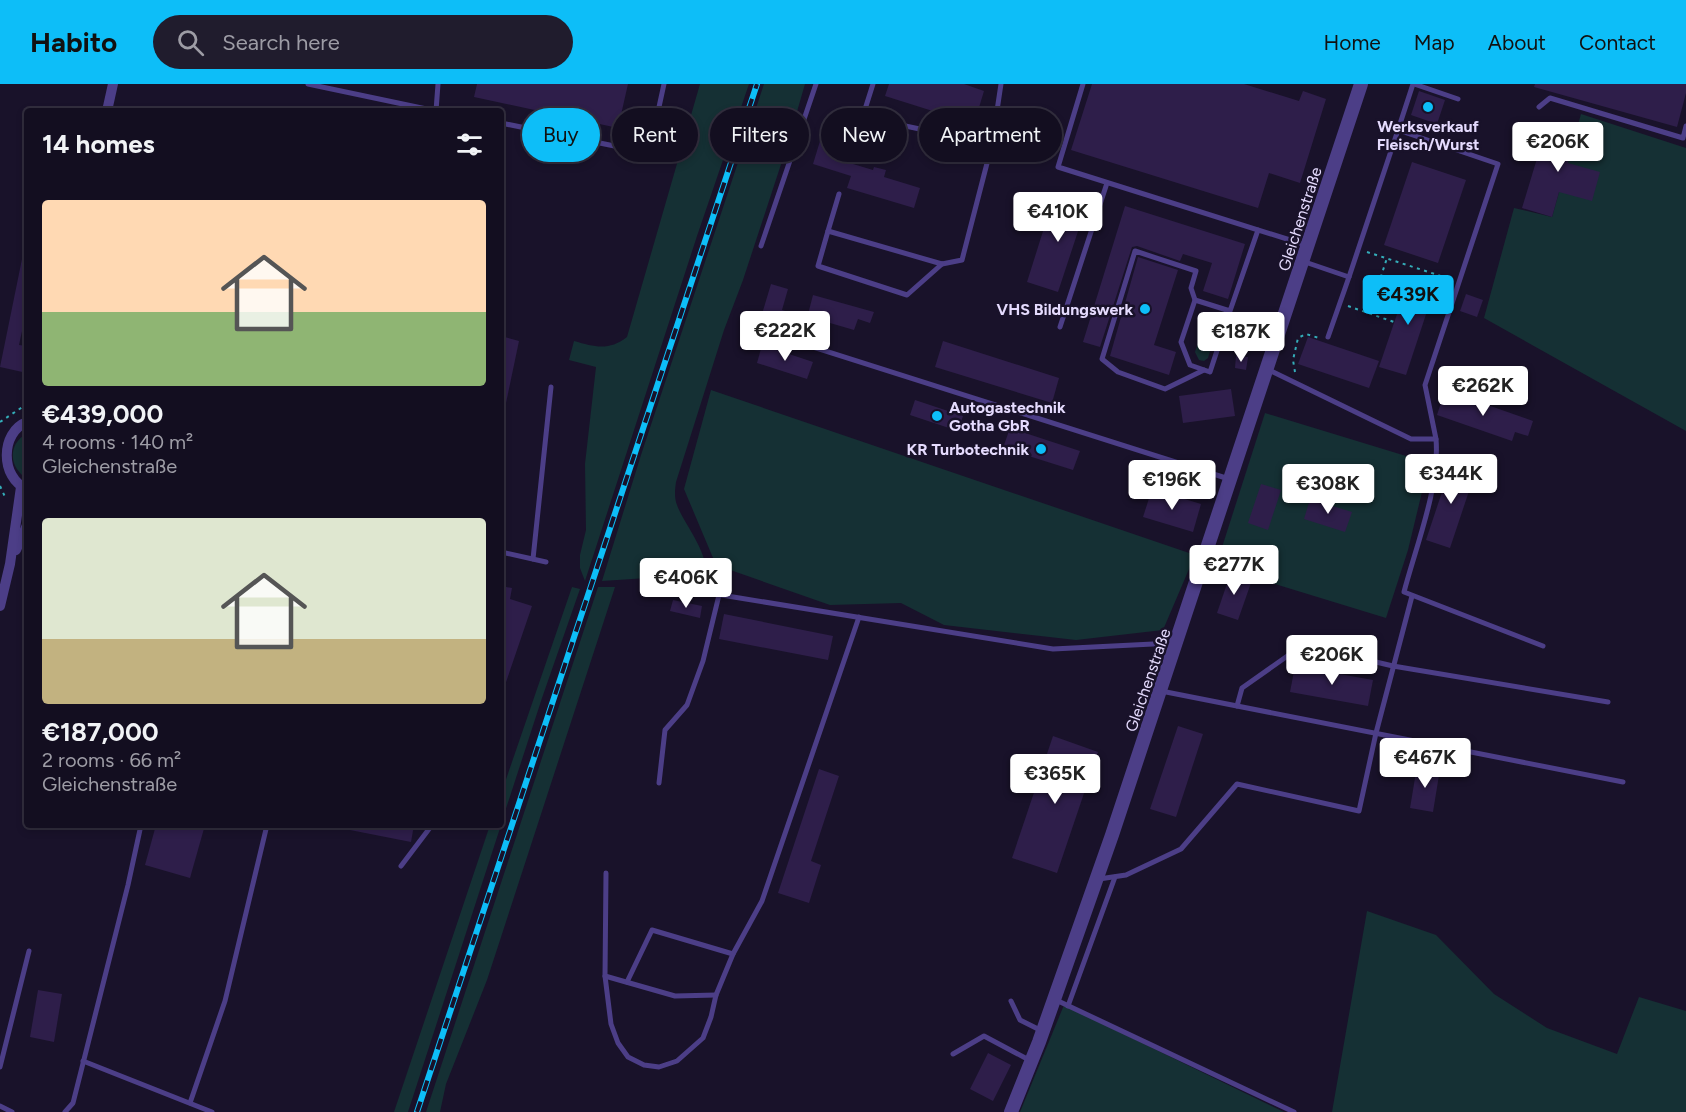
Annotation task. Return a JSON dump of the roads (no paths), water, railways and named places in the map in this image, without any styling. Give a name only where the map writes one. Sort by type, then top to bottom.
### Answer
[{"type":"street","points":[[108,108],[113,84]]},
{"type":"street","name":"Gleichenstraße","points":[[1011,1112],[1043,1032],[1178,643],[1361,84]]},
{"type":"street","points":[[0,604],[24,488],[12,481],[5,472],[1,461],[2,451],[4,436],[24,423]]},
{"type":"street","points":[[10,564],[24,532]]},
{"type":"lane","points":[[308,84],[422,108]]},
{"type":"lane","points":[[436,108],[438,84]]},
{"type":"lane","points":[[504,124],[649,153],[664,84]]},
{"type":"lane","points":[[761,246],[816,84]]},
{"type":"lane","points":[[865,108],[873,84]]},
{"type":"lane","points":[[997,108],[1001,84]]},
{"type":"lane","points":[[1083,84],[1058,167],[1308,246]]},
{"type":"lane","points":[[1328,337],[1414,84],[1458,99]]},
{"type":"lane","points":[[1539,107],[1550,98],[1683,138],[1686,126]]},
{"type":"lane","points":[[1398,130],[1498,164],[1425,385],[1436,439],[1437,458],[1433,484],[1404,592],[1543,646]]},
{"type":"lane","points":[[828,231],[942,264],[962,260],[987,162]]},
{"type":"lane","points":[[1060,327],[1107,183]]},
{"type":"lane","points":[[839,194],[818,266],[907,295],[942,264]]},
{"type":"lane","points":[[1204,370],[1165,389],[1118,372],[1102,359],[1136,251],[1196,271],[1191,288],[1195,300],[1180,342],[1190,365],[1210,372],[1258,230]]},
{"type":"lane","points":[[1303,261],[1349,277]]},
{"type":"lane","points":[[1195,300],[1230,311]]},
{"type":"lane","points":[[759,330],[1232,480]]},
{"type":"lane","points":[[1267,369],[1411,439],[1436,439]]},
{"type":"lane","points":[[533,559],[551,387]]},
{"type":"lane","points":[[504,553],[546,562]]},
{"type":"lane","points":[[703,592],[1053,649],[1178,643]]},
{"type":"lane","points":[[659,783],[665,730],[687,705],[703,661],[719,595]]},
{"type":"lane","points":[[1097,879],[1126,875],[1181,849],[1238,784],[1359,811],[1376,733],[1412,596]]},
{"type":"lane","points":[[606,873],[605,976],[611,1024],[618,1043],[628,1057],[644,1065],[659,1067],[677,1061],[703,1038],[716,994],[733,954],[762,902],[859,617]]},
{"type":"lane","points":[[1237,706],[1242,688],[1303,645],[1393,666],[1608,702]]},
{"type":"lane","points":[[1161,692],[1623,782]]},
{"type":"lane","points":[[65,1112],[73,1103],[129,885],[140,828]]},
{"type":"lane","points":[[190,1103],[225,1001],[266,828]]},
{"type":"lane","points":[[401,866],[430,828]]},
{"type":"lane","points":[[1068,1006],[1115,877]]},
{"type":"lane","points":[[627,982],[652,930],[733,954]]},
{"type":"lane","points":[[0,1067],[29,951]]},
{"type":"lane","points":[[605,976],[675,996],[716,994]]},
{"type":"lane","points":[[1054,999],[1294,1112]]},
{"type":"lane","points":[[1011,1001],[1020,1020],[1043,1032]]},
{"type":"lane","points":[[953,1054],[984,1036],[1032,1061]]},
{"type":"lane","points":[[83,1061],[212,1112]]},
{"type":"lane","points":[[0,1106],[12,1112]]},
{"type":"railway","points":[[417,1112],[757,84]]},
{"type":"place","name":"Werksverkauf Fleisch/Wurst","points":[[1428,107]]},
{"type":"place","name":"VHS Bildungswerk","points":[[1145,309]]},
{"type":"place","name":"Autogastechnik Gotha GbR","points":[[937,416]]},
{"type":"place","name":"KR Turbotechnik","points":[[1041,449]]}]
